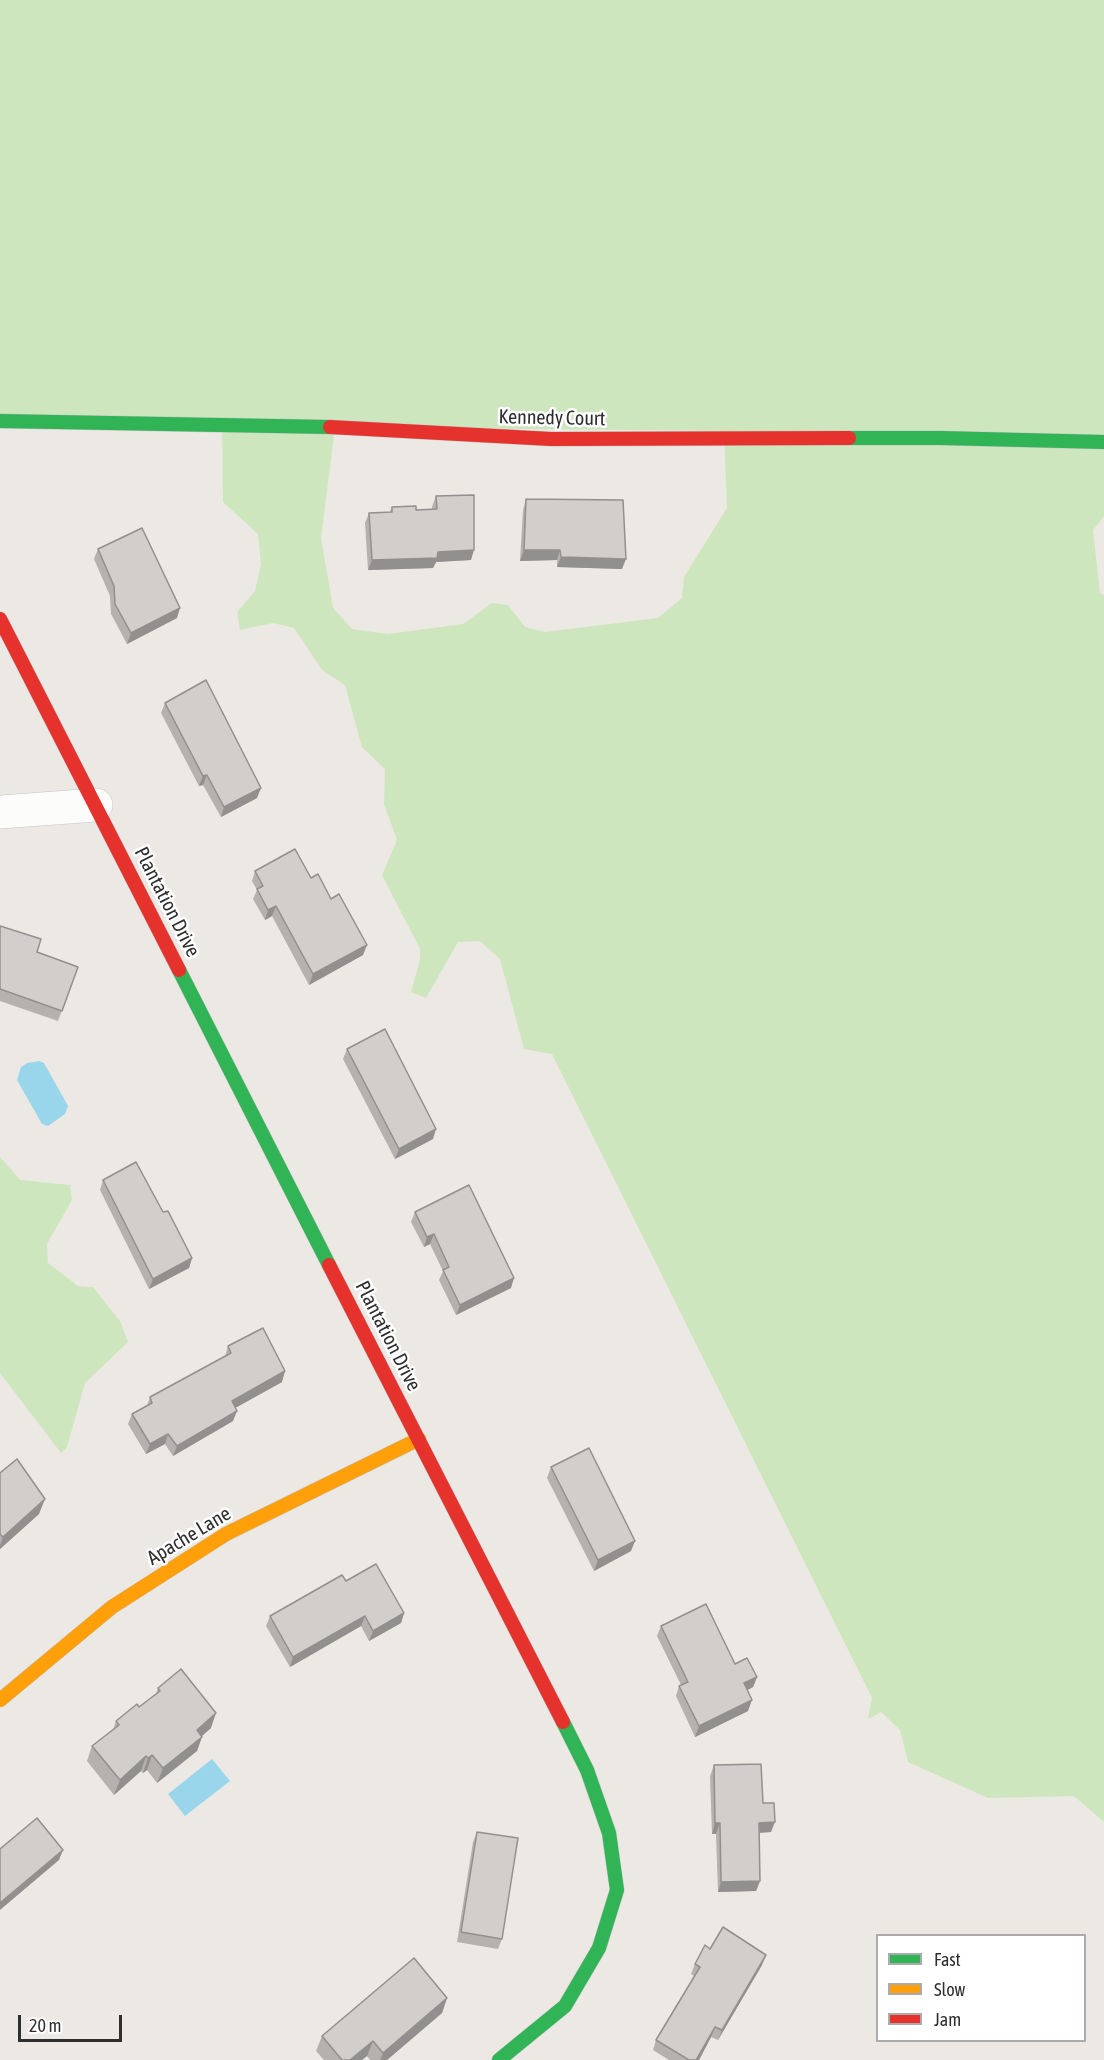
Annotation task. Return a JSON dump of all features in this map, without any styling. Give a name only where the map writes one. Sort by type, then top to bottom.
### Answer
[{"type":"street","name":"Kennedy Court","points":[[0,421],[335,427],[551,440],[940,438],[1104,442]]},
{"type":"street","name":"Plantation Drive","points":[[0,619],[587,1770],[609,1833],[617,1890],[599,1948],[565,2006],[499,2060]]},
{"type":"street","points":[[0,812],[96,805]]},
{"type":"street","name":"Apache Lane","points":[[0,1700],[112,1607],[226,1534],[419,1439]]},
{"type":"green space","points":[[0,0],[1104,0],[1104,516],[1093,530],[1100,593],[1104,595],[1104,1822],[1074,1796],[988,1798],[908,1762],[900,1730],[881,1712],[868,1719],[872,1698],[552,1054],[524,1049],[500,959],[480,941],[458,942],[426,998],[411,992],[420,960],[420,949],[382,875],[397,840],[384,804],[385,769],[362,747],[345,685],[322,670],[294,628],[273,623],[240,630],[237,612],[255,591],[261,564],[258,534],[223,502],[222,425],[0,418]],"holes":[[[335,427],[724,431],[727,508],[684,577],[682,598],[658,618],[545,632],[525,627],[508,605],[492,603],[463,624],[388,634],[352,629],[333,608],[321,538]]]},
{"type":"green space","points":[[0,1157],[20,1180],[70,1185],[72,1200],[47,1244],[48,1263],[78,1286],[93,1287],[120,1321],[128,1342],[85,1383],[67,1447],[61,1453],[0,1373]]},
{"type":"water","points":[[39,1061],[44,1063],[68,1106],[65,1114],[48,1126],[42,1124],[17,1080],[21,1067],[27,1063]]},
{"type":"water","points":[[212,1759],[230,1781],[185,1816],[168,1794]]},
{"type":"building","points":[[474,495],[474,550],[438,552],[437,558],[372,560],[369,513],[392,512],[392,507],[416,506],[416,510],[437,509],[436,496]]},
{"type":"building","points":[[526,499],[623,500],[626,559],[561,557],[560,550],[524,550]]},
{"type":"building","points":[[142,528],[180,608],[131,633],[115,604],[114,586],[98,549]]},
{"type":"building","points":[[206,680],[261,788],[224,807],[207,775],[203,776],[165,703]]},
{"type":"building","points":[[295,849],[311,878],[318,874],[331,899],[339,894],[367,945],[313,974],[276,906],[268,910],[257,889],[263,886],[255,871]]},
{"type":"building","points":[[0,926],[41,939],[37,952],[78,967],[62,1011],[0,989]]},
{"type":"building","points":[[385,1029],[436,1129],[399,1149],[347,1049]]},
{"type":"building","points":[[136,1162],[163,1212],[168,1211],[192,1258],[153,1279],[103,1180]]},
{"type":"building","points":[[469,1185],[514,1278],[460,1305],[443,1270],[449,1267],[434,1234],[427,1237],[415,1212]]},
{"type":"building","points":[[263,1328],[285,1371],[232,1401],[237,1411],[177,1446],[168,1434],[150,1444],[132,1414],[152,1403],[150,1397],[231,1353],[228,1346]]},
{"type":"building","points":[[589,1448],[635,1541],[598,1560],[551,1467]]},
{"type":"building","points":[[17,1459],[45,1499],[3,1537],[0,1534],[0,1473]]},
{"type":"building","points":[[376,1564],[404,1613],[373,1631],[365,1616],[293,1657],[270,1616],[342,1575],[346,1581]]},
{"type":"building","points":[[706,1604],[735,1664],[747,1658],[757,1677],[744,1683],[752,1700],[699,1726],[679,1686],[688,1682],[661,1626]]},
{"type":"building","points":[[181,1669],[216,1713],[197,1730],[202,1737],[163,1768],[152,1755],[148,1758],[146,1756],[120,1780],[92,1746],[119,1725],[116,1721],[137,1704],[139,1707],[160,1691],[158,1688]]},
{"type":"building","points":[[761,1764],[763,1803],[774,1803],[775,1822],[759,1823],[760,1881],[721,1882],[720,1823],[715,1823],[714,1765]]},
{"type":"building","points":[[37,1818],[63,1850],[0,1903],[0,1849]]},
{"type":"building","points":[[477,1832],[518,1838],[502,1939],[461,1932]]},
{"type":"building","points":[[723,1927],[766,1955],[722,2030],[715,2027],[696,2060],[689,2060],[656,2040],[700,1967],[695,1964],[705,1945],[710,1949]]},
{"type":"building","points":[[414,1958],[447,1998],[383,2053],[373,2041],[350,2060],[342,2060],[322,2036]]},
{"type":"traffic: fast","points":[[0,421],[330,427]]},
{"type":"traffic: fast","points":[[849,438],[1104,442]]},
{"type":"traffic: fast","points":[[179,970],[329,1265]]},
{"type":"traffic: fast","points":[[499,2060],[565,2006],[599,1948],[617,1890],[609,1833],[587,1770],[563,1722]]},
{"type":"traffic: slow","points":[[0,1700],[112,1607],[226,1534],[419,1439]]},
{"type":"traffic: jam","points":[[330,427],[551,439],[849,438]]},
{"type":"traffic: jam","points":[[0,619],[179,970]]},
{"type":"traffic: jam","points":[[329,1265],[563,1722]]}]
